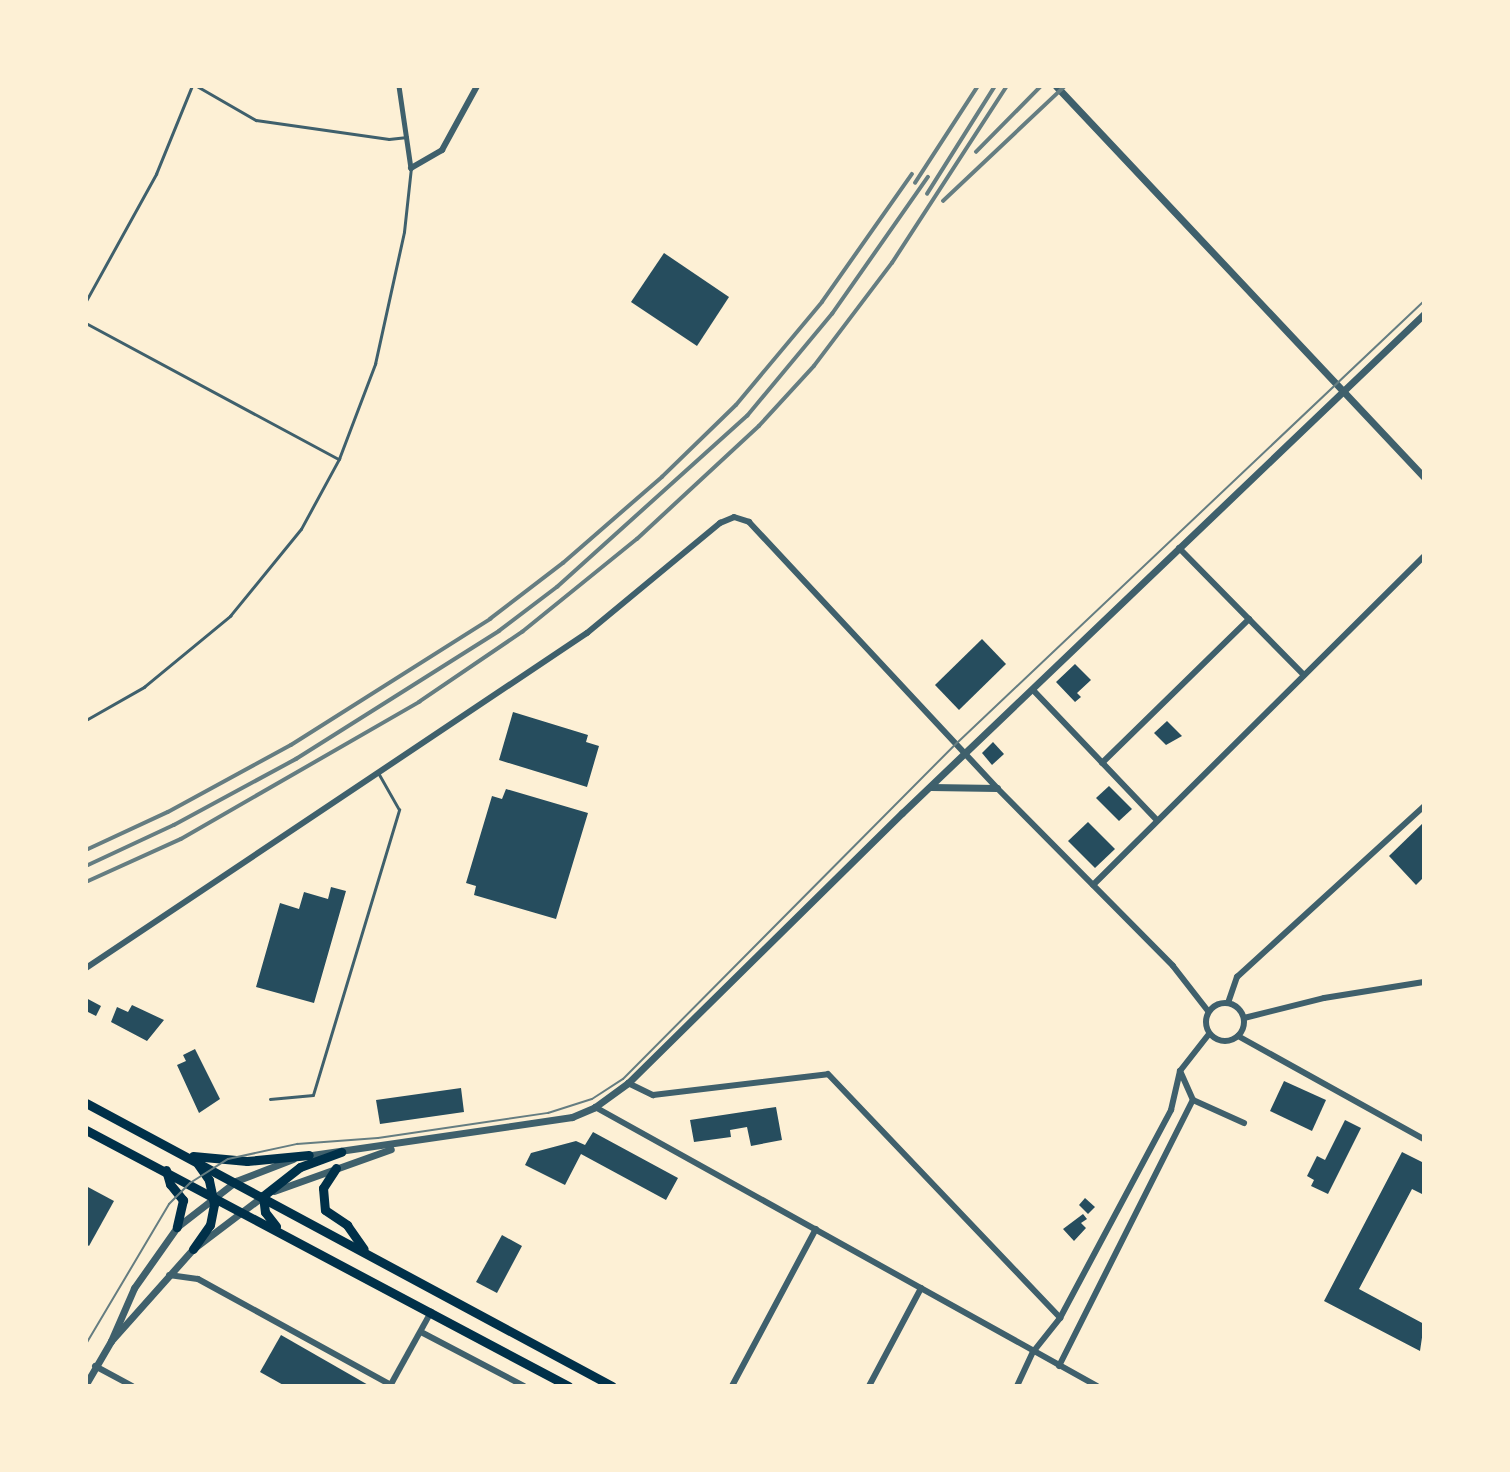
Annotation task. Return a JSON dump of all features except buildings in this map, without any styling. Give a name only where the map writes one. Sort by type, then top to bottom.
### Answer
[{"type":"main road","points":[[86,1103],[188,1155],[612,1386]]},
{"type":"main road","points":[[86,1130],[214,1195],[568,1386]]},
{"type":"main road","points":[[263,1196],[300,1167],[341,1152]]},
{"type":"main road","points":[[188,1155],[247,1161],[309,1155]]},
{"type":"main road","points":[[188,1155],[202,1168],[214,1195],[210,1226],[193,1249]]},
{"type":"main road","points":[[336,1168],[323,1188],[325,1210],[347,1225],[367,1254]]},
{"type":"main road","points":[[166,1170],[170,1184],[183,1200],[177,1227]]},
{"type":"main road","points":[[263,1196],[265,1212],[278,1229]]},
{"type":"street","points":[[399,86],[411,168],[442,150],[477,86]]},
{"type":"street","points":[[1056,86],[1346,390],[1424,477]]},
{"type":"street","points":[[111,1341],[134,1288],[177,1227],[214,1195],[236,1181],[309,1155],[401,1145],[572,1117],[595,1107],[628,1083],[930,787],[1424,314]]},
{"type":"street","points":[[86,968],[587,633],[720,523],[734,517],[749,522],[967,752],[997,788],[1173,966],[1208,1012]]},
{"type":"street","points":[[1180,548],[1304,676]]},
{"type":"street","points":[[1093,885],[1424,556]]},
{"type":"street","points":[[1102,764],[1249,619]]},
{"type":"street","points":[[1033,690],[1157,820]]},
{"type":"street","points":[[930,787],[997,788]]},
{"type":"street","points":[[1208,1012],[1228,1003],[1237,977],[1424,806]]},
{"type":"street","points":[[1244,1018],[1324,998],[1424,982]]},
{"type":"street","points":[[1228,1003],[1244,1018]]},
{"type":"street","points":[[1208,1012],[1205,1023],[1209,1034],[1225,1042],[1238,1036],[1244,1018]]},
{"type":"street","points":[[1017,1386],[1033,1352],[1060,1318],[1171,1110],[1180,1071],[1209,1034]]},
{"type":"street","points":[[1238,1036],[1424,1139]]},
{"type":"street","points":[[1180,1071],[1194,1100],[1244,1123]]},
{"type":"street","points":[[628,1083],[653,1095],[828,1074],[1060,1318]]},
{"type":"street","points":[[1059,1366],[1194,1100]]},
{"type":"street","points":[[595,1107],[1097,1386]]},
{"type":"street","points":[[86,1384],[111,1341],[193,1249],[263,1196],[401,1145]]},
{"type":"street","points":[[732,1386],[816,1229]]},
{"type":"street","points":[[169,1275],[198,1279],[390,1385],[431,1312]]},
{"type":"street","points":[[869,1386],[921,1288]]},
{"type":"street","points":[[421,1332],[524,1386]]},
{"type":"street","points":[[95,1366],[132,1386]]},
{"type":"lane","points":[[86,301],[156,174],[194,86],[256,120],[363,136],[407,137]]},
{"type":"lane","points":[[86,720],[144,687],[230,616],[301,529],[339,459],[375,364],[404,232],[411,168]]},
{"type":"lane","points":[[86,323],[339,459]]},
{"type":"lane","points":[[270,1099],[313,1095],[399,810],[379,773]]},
{"type":"tram line","points":[[86,1344],[169,1204],[190,1183],[228,1159],[297,1144],[378,1138],[548,1113],[592,1099],[623,1079],[958,742],[1424,301]]},
{"type":"railway","points":[[915,183],[978,86]]},
{"type":"railway","points":[[927,194],[995,86]]},
{"type":"railway","points":[[86,882],[181,839],[419,702],[522,632],[637,539],[759,426],[814,366],[892,263],[1007,86]]},
{"type":"railway","points":[[976,152],[1041,86]]},
{"type":"railway","points":[[943,201],[1065,86]]},
{"type":"railway","points":[[86,850],[168,812],[291,745],[490,619],[563,563],[662,477],[736,405],[822,302],[912,174]]},
{"type":"railway","points":[[86,866],[174,825],[296,759],[499,631],[557,587],[747,416],[832,314],[928,177]]}]
